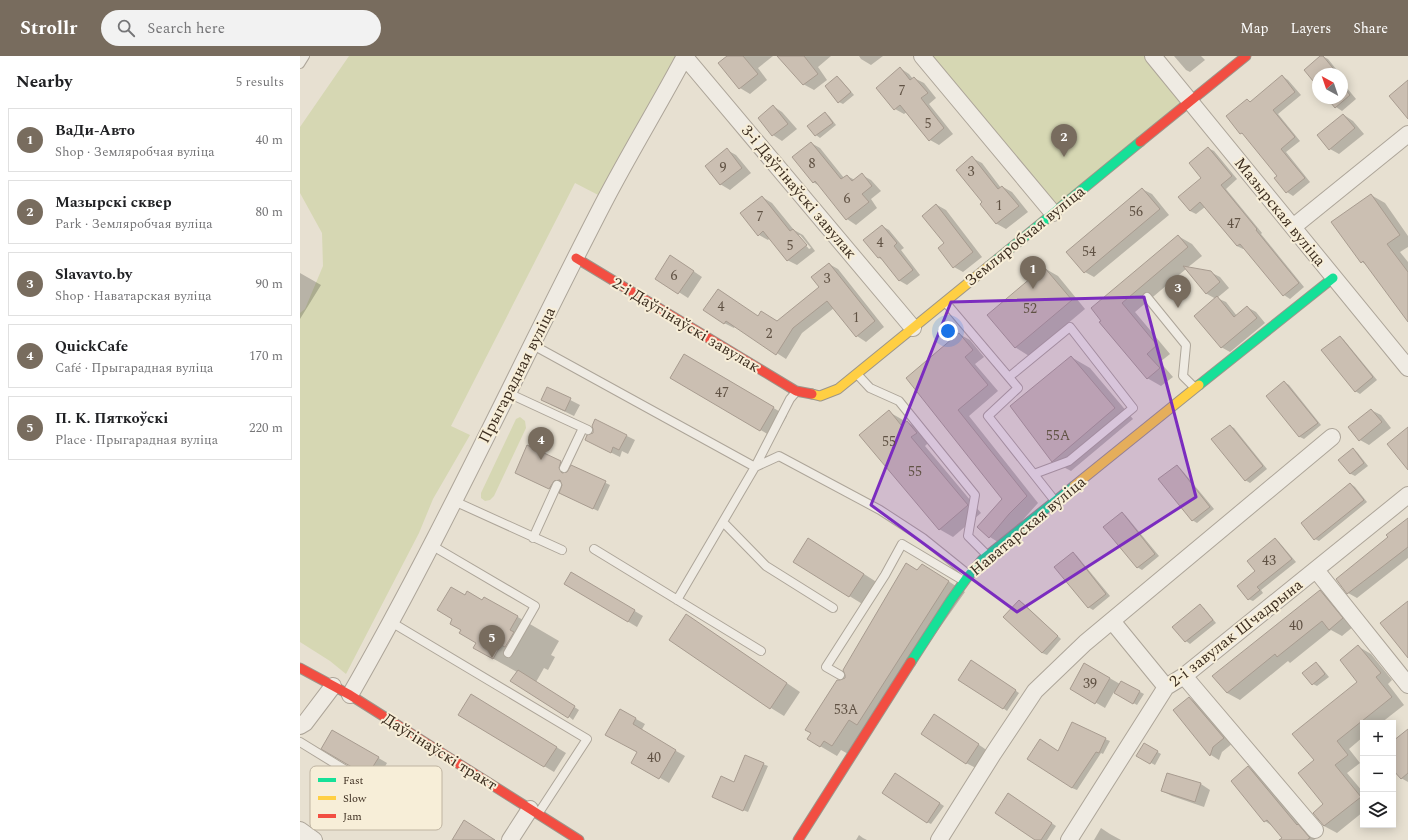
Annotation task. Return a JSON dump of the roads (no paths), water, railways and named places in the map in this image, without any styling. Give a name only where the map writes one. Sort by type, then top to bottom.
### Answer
[{"type":"street","points":[[922,56],[1054,213]]},
{"type":"street","name":"Мазырская вуліца","points":[[1153,56],[1408,368]]},
{"type":"street","name":"Земляробчая вуліца","points":[[796,391],[820,396],[838,389],[1246,56]]},
{"type":"street","name":"Прыгарадная вуліца","points":[[350,695],[454,501],[605,200],[685,57]]},
{"type":"street","name":"3-і Даўгінаўскі завулак","points":[[685,57],[913,328]]},
{"type":"street","points":[[1293,227],[1408,134]]},
{"type":"street","name":"2-і Даўгінаўскі завулак","points":[[576,258],[796,391]]},
{"type":"street","name":"Наватарская вуліца","points":[[798,840],[883,700],[967,578],[988,556],[1055,501],[1333,278]]},
{"type":"street","points":[[939,840],[1035,691],[1084,643],[1332,437]]},
{"type":"street","name":"2-і завулак Шчадрына","points":[[1069,840],[1166,687],[1184,676],[1408,495]]},
{"type":"street","name":"2-і завулак Шчадрына","points":[[1316,570],[1408,686]]},
{"type":"street","points":[[1112,621],[1166,687]]},
{"type":"street","name":"Даўгінаўскі тракт","points":[[300,668],[350,695],[579,840]]},
{"type":"street","points":[[1184,676],[1315,830]]},
{"type":"street","points":[[300,726],[306,723],[333,686]]},
{"type":"street","points":[[510,840],[534,812]]},
{"type":"street","points":[[300,830],[314,840]]},
{"type":"lane","points":[[300,64],[305,56]]},
{"type":"lane","points":[[1147,297],[1186,345],[1183,376],[1196,388]]},
{"type":"lane","points":[[945,302],[1018,388],[988,416],[1055,501]]},
{"type":"lane","points":[[1009,377],[1070,327],[1133,408],[1069,461],[1034,474]]},
{"type":"lane","points":[[532,345],[755,467]]},
{"type":"lane","points":[[857,373],[870,388],[899,401],[975,495],[968,536],[988,556]]},
{"type":"lane","points":[[677,600],[755,467],[790,399],[796,391]]},
{"type":"lane","points":[[508,393],[585,429],[564,468]]},
{"type":"lane","points":[[755,467],[779,456],[880,510],[923,538],[967,578]]},
{"type":"lane","points":[[533,538],[557,485]]},
{"type":"lane","points":[[454,501],[562,550]]},
{"type":"lane","points":[[722,522],[766,566],[832,608]]},
{"type":"lane","points":[[840,675],[826,667],[885,575],[902,544],[967,578]]},
{"type":"lane","points":[[431,545],[535,606],[508,654]]},
{"type":"lane","points":[[594,549],[761,651]]},
{"type":"lane","points":[[390,622],[587,739],[534,812]]},
{"type":"lane","points":[[300,742],[340,766]]},
{"type":"place","name":"Мазырскі сквер","points":[[1064,157]]},
{"type":"place","name":"ВаДи-Авто","points":[[1033,289]]},
{"type":"place","name":"Slavavto.by","points":[[1178,308]]},
{"type":"place","name":"QuickCafe","points":[[541,460]]},
{"type":"place","name":"П. К. Пяткоўскі","points":[[492,658]]}]
